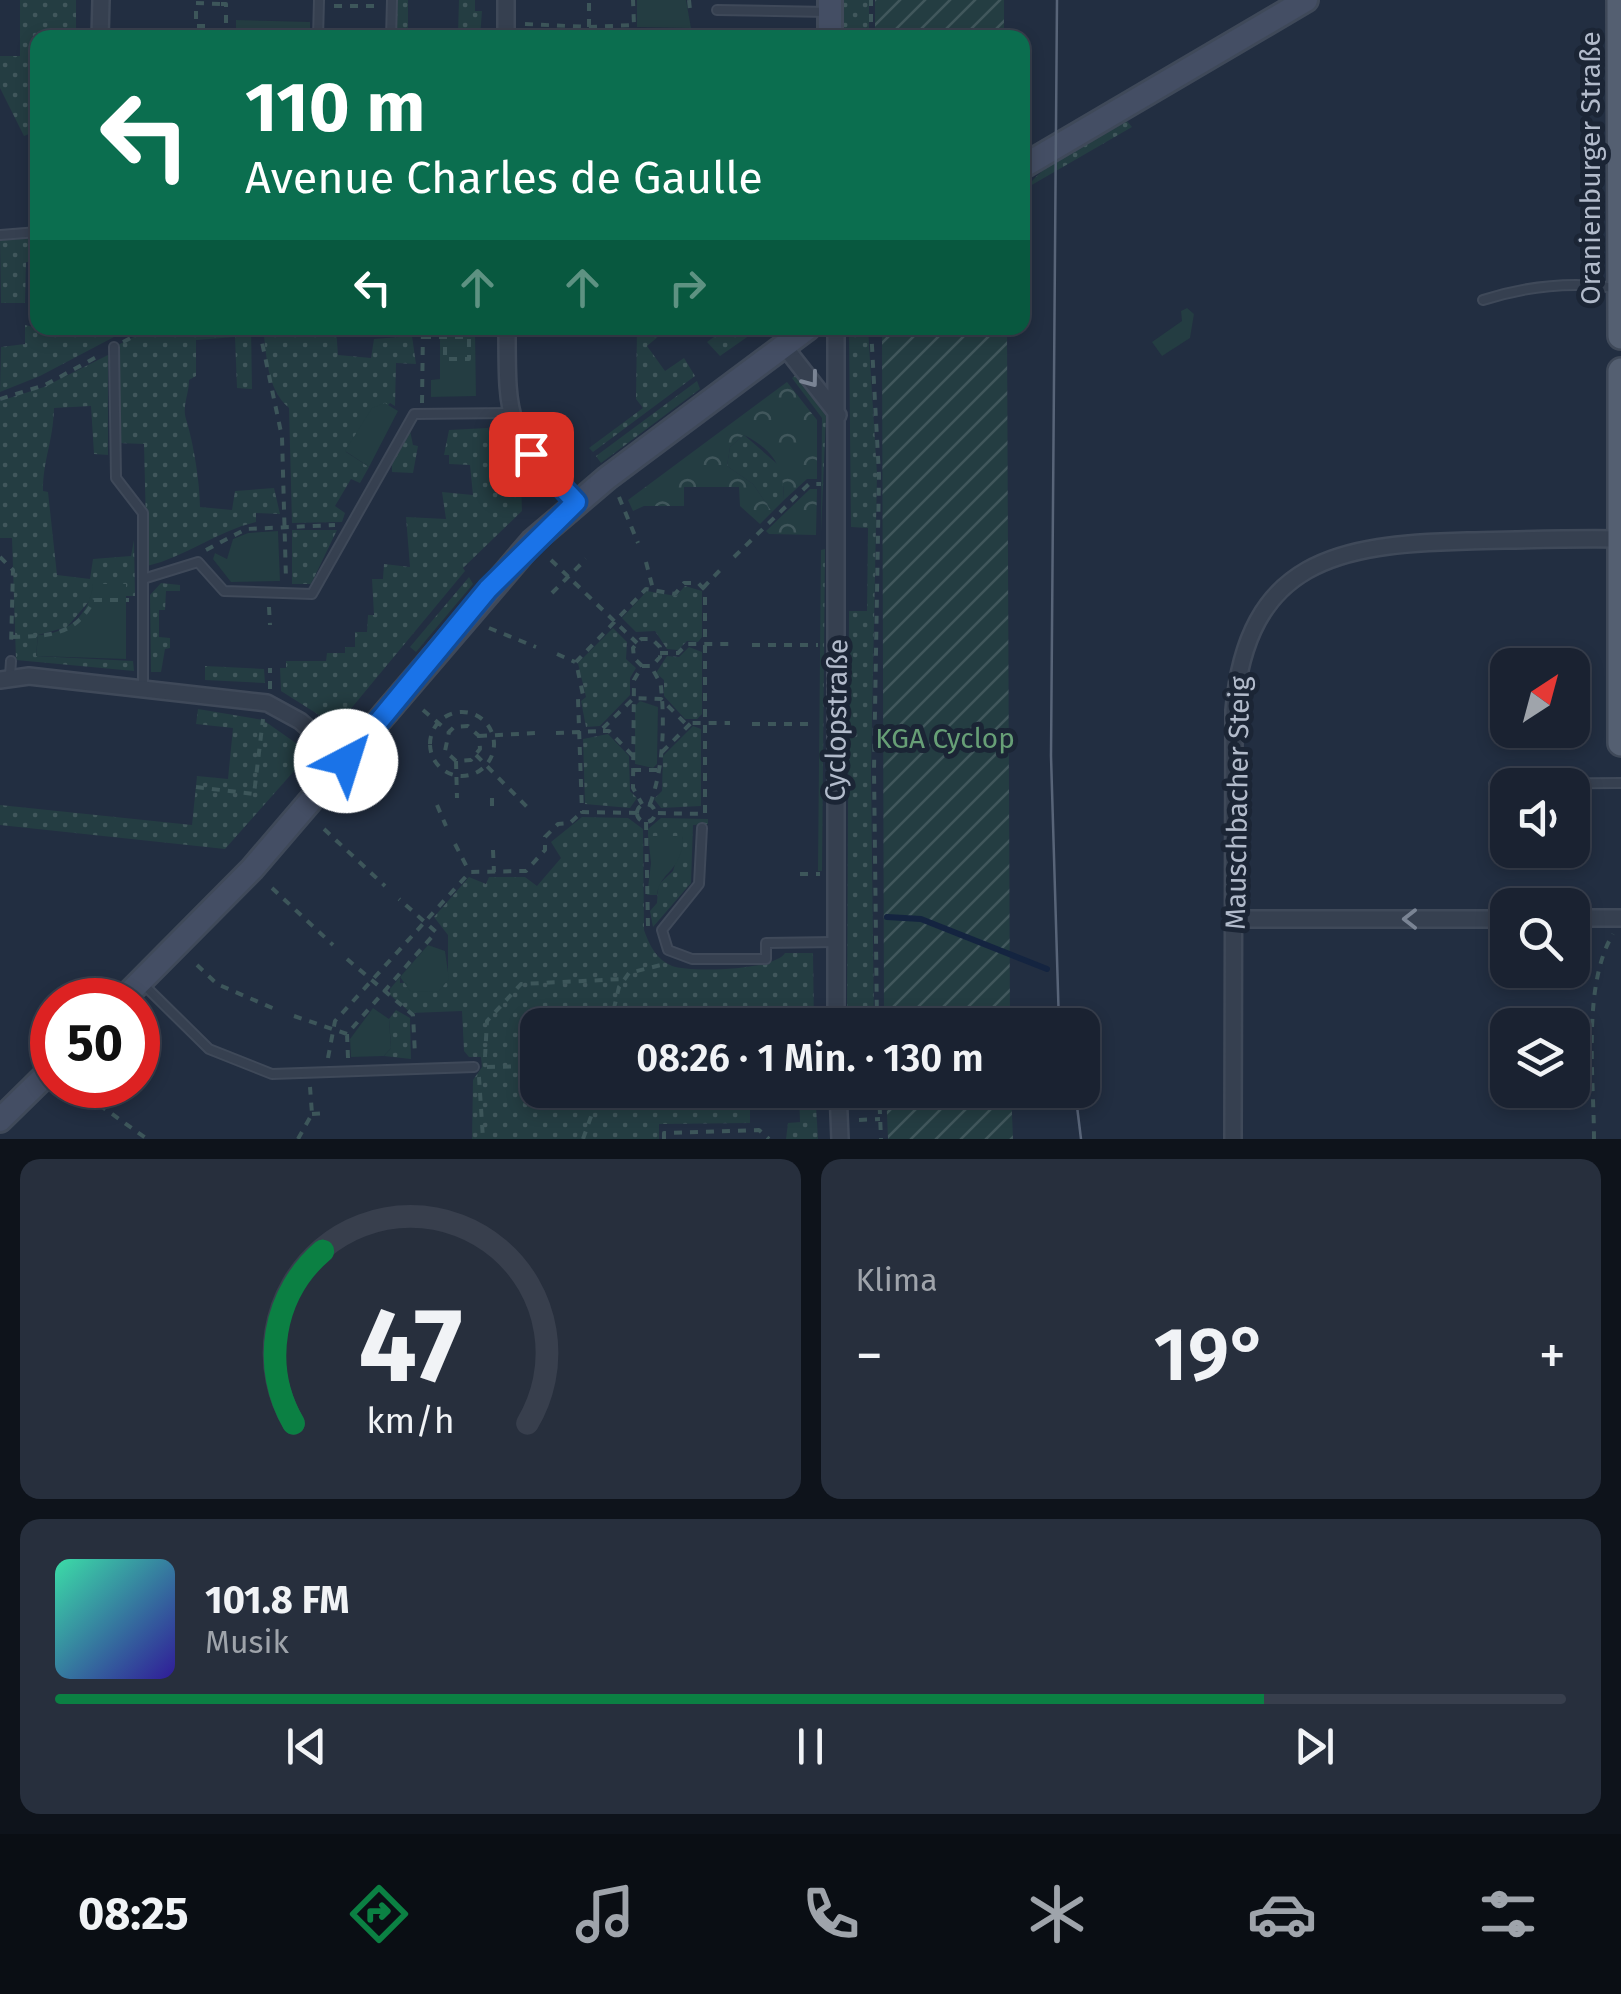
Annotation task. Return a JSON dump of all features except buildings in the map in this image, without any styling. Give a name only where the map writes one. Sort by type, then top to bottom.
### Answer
[{"type":"main road","points":[[1030,162],[1306,0]]},
{"type":"main road","name":"Oranienburger Straße","points":[[1620,0],[1621,336]]},
{"type":"main road","points":[[144,978],[252,869],[488,589],[576,502],[799,335]]},
{"type":"main road","points":[[1621,370],[1621,743]]},
{"type":"main road","points":[[0,1120],[30,1090]]},
{"type":"street","points":[[100,0],[100,30]]},
{"type":"street","points":[[506,0],[506,30]]},
{"type":"street","points":[[507,335],[509,412],[531,454],[576,502]]},
{"type":"street","name":"Cyclopstraße","points":[[836,335],[836,1008]]},
{"type":"street","points":[[784,346],[838,415]]},
{"type":"street","name":"Mauschbacher Steig","points":[[1233,1139],[1236,684],[1254,627],[1275,594],[1304,572],[1363,547],[1620,539]]},
{"type":"street","points":[[7,672],[267,703],[300,721],[346,761]]},
{"type":"street","points":[[1234,919],[1490,918]]},
{"type":"street","points":[[1590,919],[1621,920]]},
{"type":"street","points":[[839,1108],[840,1139]]},
{"type":"lane","points":[[318,30],[319,3]]},
{"type":"lane","points":[[391,30],[392,3]]},
{"type":"lane","points":[[718,10],[830,6]]},
{"type":"lane","points":[[0,235],[30,233]]},
{"type":"lane","points":[[1483,300],[1536,288],[1585,284],[1620,288]]},
{"type":"lane","points":[[114,347],[116,478],[144,512],[143,687]]},
{"type":"lane","points":[[143,579],[198,562],[224,591],[312,594],[414,414],[509,412]]},
{"type":"lane","points":[[1590,783],[1621,783]]},
{"type":"lane","points":[[702,828],[699,884],[662,930],[668,950],[692,959],[766,960],[766,943],[834,942]]},
{"type":"lane","points":[[160,1002],[208,1049],[272,1074],[474,1067]]},
{"type":"path","points":[[589,0],[590,27]]},
{"type":"path","points":[[525,24],[634,26],[633,0]]},
{"type":"path","points":[[689,0],[690,10]]},
{"type":"path","points":[[871,0],[871,30]]},
{"type":"path","points":[[209,30],[209,26],[196,26],[196,2],[226,4],[226,30]]},
{"type":"path","points":[[319,3],[392,3]]},
{"type":"path","points":[[0,398],[44,385],[137,335]]},
{"type":"path","points":[[260,335],[282,437],[286,593]]},
{"type":"path","points":[[871,335],[880,475],[874,770],[877,1008]]},
{"type":"path","points":[[422,414],[423,337],[444,337],[468,337],[469,359],[445,359],[444,337]]},
{"type":"path","points":[[734,556],[809,484],[821,484]]},
{"type":"path","points":[[620,497],[638,543]]},
{"type":"path","points":[[198,562],[209,544],[246,529],[352,526]]},
{"type":"path","points":[[0,557],[13,570],[7,672]]},
{"type":"path","points":[[552,593],[586,559]]},
{"type":"path","points":[[551,560],[637,643]]},
{"type":"path","points":[[646,562],[652,589]]},
{"type":"path","points":[[646,913],[646,822],[655,813],[704,814],[703,588],[723,568]]},
{"type":"path","points":[[576,662],[646,589],[675,594],[684,583],[703,588]]},
{"type":"path","points":[[268,593],[270,625]]},
{"type":"path","points":[[12,637],[58,635],[74,628],[94,600],[144,600]]},
{"type":"path","points":[[490,628],[536,647]]},
{"type":"path","points":[[637,643],[652,639],[660,653]]},
{"type":"path","points":[[637,643],[634,658],[642,666],[652,666]]},
{"type":"path","points":[[660,653],[678,653],[687,644],[729,644]]},
{"type":"path","points":[[752,645],[818,645]]},
{"type":"path","points":[[652,666],[660,653]]},
{"type":"path","points":[[556,654],[576,662],[583,682],[579,732],[582,812]]},
{"type":"path","points":[[642,666],[634,680],[632,788],[642,804]]},
{"type":"path","points":[[650,804],[660,789],[661,682],[652,666]]},
{"type":"path","points":[[270,668],[270,681]]},
{"type":"path","points":[[600,732],[634,698],[661,698],[690,723],[730,724]]},
{"type":"path","points":[[423,710],[449,732]]},
{"type":"path","points":[[472,712],[492,734],[494,756],[480,773],[456,775],[431,758],[430,733],[438,723],[446,714],[472,712]]},
{"type":"path","points":[[196,788],[254,794],[264,715]]},
{"type":"path","points":[[660,753],[690,723]]},
{"type":"path","points":[[752,724],[816,724]]},
{"type":"path","points":[[454,726],[468,726],[479,736],[472,760],[456,761],[444,752],[444,738],[454,726]]},
{"type":"path","points":[[556,733],[609,731],[633,756]]},
{"type":"path","points":[[479,736],[536,733]]},
{"type":"path","points":[[476,755],[531,811]]},
{"type":"path","points":[[456,761],[457,798]]},
{"type":"path","points":[[633,770],[660,770]]},
{"type":"path","points":[[492,798],[492,810]]},
{"type":"path","points":[[642,804],[650,804]]},
{"type":"path","points":[[637,813],[642,804]]},
{"type":"path","points":[[650,804],[655,813]]},
{"type":"path","points":[[437,805],[446,826]]},
{"type":"path","points":[[329,1073],[336,1020],[470,872],[526,872],[546,850],[546,837],[552,830],[582,812],[637,813],[646,822]]},
{"type":"path","points":[[542,822],[552,830]]},
{"type":"path","points":[[324,829],[385,886]]},
{"type":"path","points":[[455,844],[470,872]]},
{"type":"path","points":[[494,850],[494,872]]},
{"type":"path","points":[[272,888],[333,945]]},
{"type":"path","points":[[349,1072],[347,1034],[436,932],[399,899]]},
{"type":"path","points":[[1594,1139],[1595,992],[1601,955],[1621,920]]},
{"type":"path","points":[[348,959],[413,1015],[416,1070]]},
{"type":"path","points":[[615,1008],[629,972],[662,966],[668,960]]},
{"type":"path","points":[[197,964],[216,984],[277,1010]]},
{"type":"path","points":[[520,1066],[482,1066],[487,1021],[512,992],[529,982],[624,979]]},
{"type":"path","points":[[294,1016],[347,1034]]},
{"type":"path","points":[[474,1067],[479,1076],[483,1139]]},
{"type":"path","points":[[298,1139],[312,1114],[310,1074]]},
{"type":"path","points":[[103,1108],[147,1139]]},
{"type":"path","points":[[583,1139],[593,1108]]},
{"type":"path","points":[[880,1108],[881,1139]]},
{"type":"path","points":[[312,1114],[327,1113]]},
{"type":"path","points":[[859,1120],[880,1119]]},
{"type":"path","points":[[664,1139],[664,1133],[751,1130],[769,1139]]},
{"type":"green space","points":[[20,0],[76,0],[76,30],[30,30],[30,134],[24,136],[0,88],[0,56],[20,56]]},
{"type":"green space","points":[[396,0],[408,0],[408,30],[396,27]]},
{"type":"green space","points":[[459,0],[475,0],[475,11],[482,11],[481,30],[458,30]]},
{"type":"green space","points":[[637,0],[686,0],[691,28],[637,27]]},
{"type":"green space","points":[[842,0],[869,0],[869,30],[842,30]]},
{"type":"green space","points":[[875,0],[1004,0],[1004,30],[875,30]]},
{"type":"green space","points":[[236,20],[310,22],[310,30],[236,30]]},
{"type":"green space","points":[[1127,121],[1132,127],[1030,186],[1043,170]]},
{"type":"green space","points":[[30,237],[25,303],[1,303],[0,239]]},
{"type":"green space","points":[[1187,308],[1194,314],[1190,338],[1162,356],[1152,342],[1182,321],[1181,311]]},
{"type":"green space","points":[[25,325],[30,326],[30,335],[118,335],[40,376],[0,392],[1,347],[25,344]]},
{"type":"green space","points":[[137,335],[251,335],[252,389],[237,388],[235,337],[196,340],[196,376],[189,380],[185,414],[196,462],[200,507],[232,510],[235,491],[274,488],[280,514],[256,513],[256,522],[147,566],[144,444],[118,443],[114,347]]},
{"type":"green space","points":[[264,335],[337,335],[338,355],[371,358],[374,339],[412,336],[416,364],[396,363],[395,406],[390,403],[346,452],[369,467],[360,483],[351,479],[335,506],[345,513],[342,522],[292,523],[289,408],[276,391]]},
{"type":"green space","points":[[440,335],[475,335],[476,396],[431,397],[431,380],[440,379]]},
{"type":"green space","points":[[637,335],[659,336],[647,346],[665,371],[684,358],[695,376],[593,452],[589,448],[643,408],[636,399]]},
{"type":"green space","points":[[716,335],[750,335],[720,356],[707,342]]},
{"type":"green space","points":[[849,335],[868,335],[877,474],[871,771],[874,1008],[847,1008],[849,611],[867,611],[868,528],[851,527]]},
{"type":"green space","name":"KGA Cyclop","points":[[882,335],[1007,335],[1010,1008],[884,1008]]},
{"type":"green space","points":[[108,355],[108,455],[94,454],[91,406],[54,408],[43,491],[48,492],[57,575],[90,579],[93,559],[131,556],[134,540],[135,596],[126,596],[126,584],[91,599],[67,627],[38,635],[36,656],[133,661],[134,671],[16,660],[12,538],[0,538],[0,401],[44,387]]},
{"type":"green space","points":[[796,375],[826,416],[821,532],[822,418],[792,378]]},
{"type":"green space","points":[[697,381],[700,389],[601,463],[596,456]]},
{"type":"green space","points":[[787,382],[817,420],[817,479],[807,479],[784,500],[775,461],[763,447],[744,435],[730,447],[727,466],[753,484],[772,512],[760,524],[740,506],[739,487],[684,487],[684,506],[644,506],[633,511],[628,500]]},
{"type":"green space","points":[[385,403],[398,411],[369,467],[345,451],[372,408]]},
{"type":"green space","points":[[409,426],[413,445],[418,446],[413,473],[392,472],[392,459]]},
{"type":"green space","points":[[488,428],[500,460],[521,483],[522,511],[463,568],[465,571],[344,717],[319,715],[281,691],[280,668],[286,668],[286,661],[326,661],[327,653],[345,653],[345,647],[355,647],[355,632],[367,632],[368,615],[374,615],[372,579],[383,579],[384,564],[410,567],[406,517],[446,519],[442,492],[473,495],[470,465],[449,464],[449,455],[444,455],[449,430]]},
{"type":"green space","points":[[744,435],[782,468],[784,500],[772,512],[753,484],[727,466],[730,447]]},
{"type":"green space","points":[[810,489],[817,489],[816,535],[769,534],[766,531]]},
{"type":"green space","points":[[292,530],[337,530],[311,584],[292,584]]},
{"type":"green space","points":[[278,531],[280,581],[231,582],[213,559],[215,553],[227,559],[233,539],[248,533]]},
{"type":"green space","points":[[825,549],[822,871],[818,871],[821,550]]},
{"type":"green space","points":[[469,577],[473,584],[416,652],[410,647]]},
{"type":"green space","points":[[161,583],[180,585],[180,591],[166,591],[165,610],[159,610],[159,637],[170,638],[170,648],[165,649],[161,672],[151,672],[150,595]]},
{"type":"green space","points":[[93,584],[126,584],[126,659],[36,656],[38,635],[59,631],[76,620],[87,604]]},
{"type":"green space","points":[[685,586],[702,591],[702,637],[698,642],[687,641],[678,650],[667,649],[655,631],[636,632],[622,618],[647,591],[676,596]]},
{"type":"green space","points":[[613,628],[627,642],[626,659],[636,668],[630,678],[630,695],[600,726],[586,727],[581,701],[586,697],[578,663]]},
{"type":"green space","points":[[689,647],[702,652],[702,714],[697,719],[685,719],[664,696],[664,680],[656,673],[667,656],[679,657]]},
{"type":"green space","points":[[205,666],[264,669],[265,683],[205,680]]},
{"type":"green space","points":[[640,701],[658,707],[657,764],[653,768],[635,764],[635,706]]},
{"type":"green space","points":[[198,709],[263,720],[310,753],[225,849],[0,825],[0,805],[192,825],[197,776],[228,779],[233,728],[196,724]]},
{"type":"green space","points":[[693,726],[701,729],[701,806],[661,808],[654,799],[662,791],[663,756]]},
{"type":"green space","points":[[608,734],[629,756],[630,791],[637,798],[630,808],[585,804],[583,739]]},
{"type":"green space","points":[[582,817],[628,818],[643,829],[644,930],[662,960],[682,968],[713,969],[766,963],[785,953],[813,953],[814,1008],[520,1008],[520,1108],[750,1108],[750,1123],[659,1124],[659,1139],[472,1139],[473,1080],[482,1067],[481,1057],[469,1057],[464,1051],[462,1011],[411,1013],[390,995],[390,989],[400,977],[400,983],[448,979],[448,935],[434,917],[469,877],[486,884],[489,877],[525,877],[537,886],[561,858],[551,842]]},
{"type":"green space","points":[[661,818],[708,819],[708,824],[693,825],[691,883],[653,927],[650,911],[657,903],[658,885],[673,871],[683,837],[648,836],[648,829]]},
{"type":"green space","points":[[648,836],[683,836],[679,858],[657,895],[647,895],[651,863]]},
{"type":"green space","points":[[428,945],[445,951],[449,979],[439,991],[411,992],[400,977]]},
{"type":"green space","points":[[373,1008],[389,1019],[391,1048],[384,1056],[351,1057],[350,1039]]},
{"type":"green space","points":[[396,1010],[410,1018],[411,1059],[384,1056],[391,1048],[389,1019]]},
{"type":"green space","points":[[800,1108],[816,1108],[818,1139],[786,1139],[788,1123],[800,1122]]},
{"type":"green space","points":[[887,1108],[1012,1108],[1013,1139],[888,1139]]},
{"type":"waterway","points":[[887,917],[921,919],[1047,969]]},
{"type":"tram line","points":[[1057,0],[1051,756],[1058,1008]]},
{"type":"tram line","points":[[1077,1108],[1081,1139]]},
{"type":"route","points":[[346,761],[488,589],[576,502],[531,454]]}]
